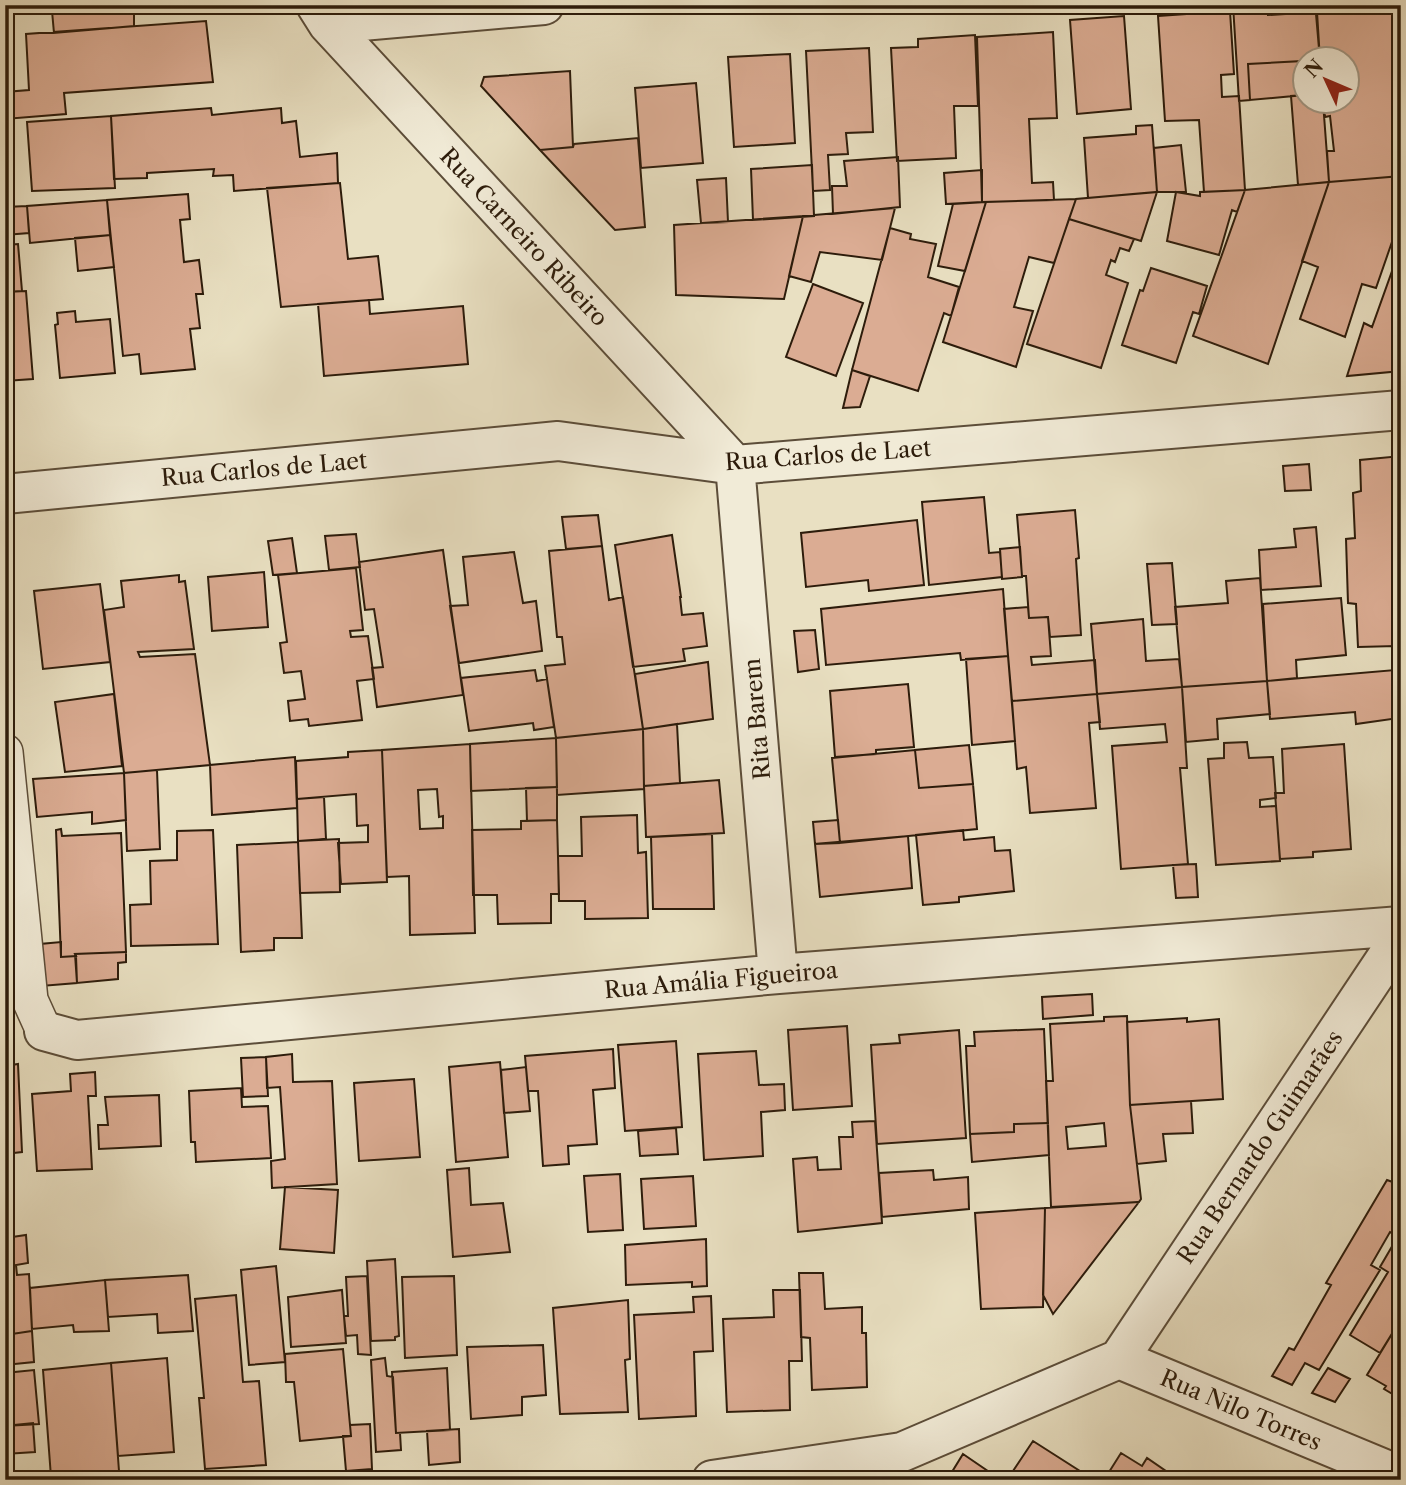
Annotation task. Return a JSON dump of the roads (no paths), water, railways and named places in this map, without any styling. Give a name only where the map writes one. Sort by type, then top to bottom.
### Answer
[{"type":"street","points":[[322,15],[544,5]]},
{"type":"street","name":"Rua Carneiro Ribeiro","points":[[322,15],[735,465]]},
{"type":"street","name":"Rua Carlos de Laet","points":[[5,494],[558,441],[735,465],[1401,410]]},
{"type":"street","name":"Rita Barem","points":[[735,465],[778,974]]},
{"type":"street","name":"Rua Amália Figueiroa","points":[[44,1031],[77,1040],[778,974],[1401,926]]},
{"type":"street","name":"Rua Bernardo Guimarães","points":[[1119,1359],[1401,936]]},
{"type":"street","points":[[722,1479],[902,1452],[1119,1359]]},
{"type":"street","name":"Rua Nilo Torres","points":[[1119,1359],[1401,1476]]},
{"type":"lane","points":[[5,752],[30,1000],[44,1031]]}]
